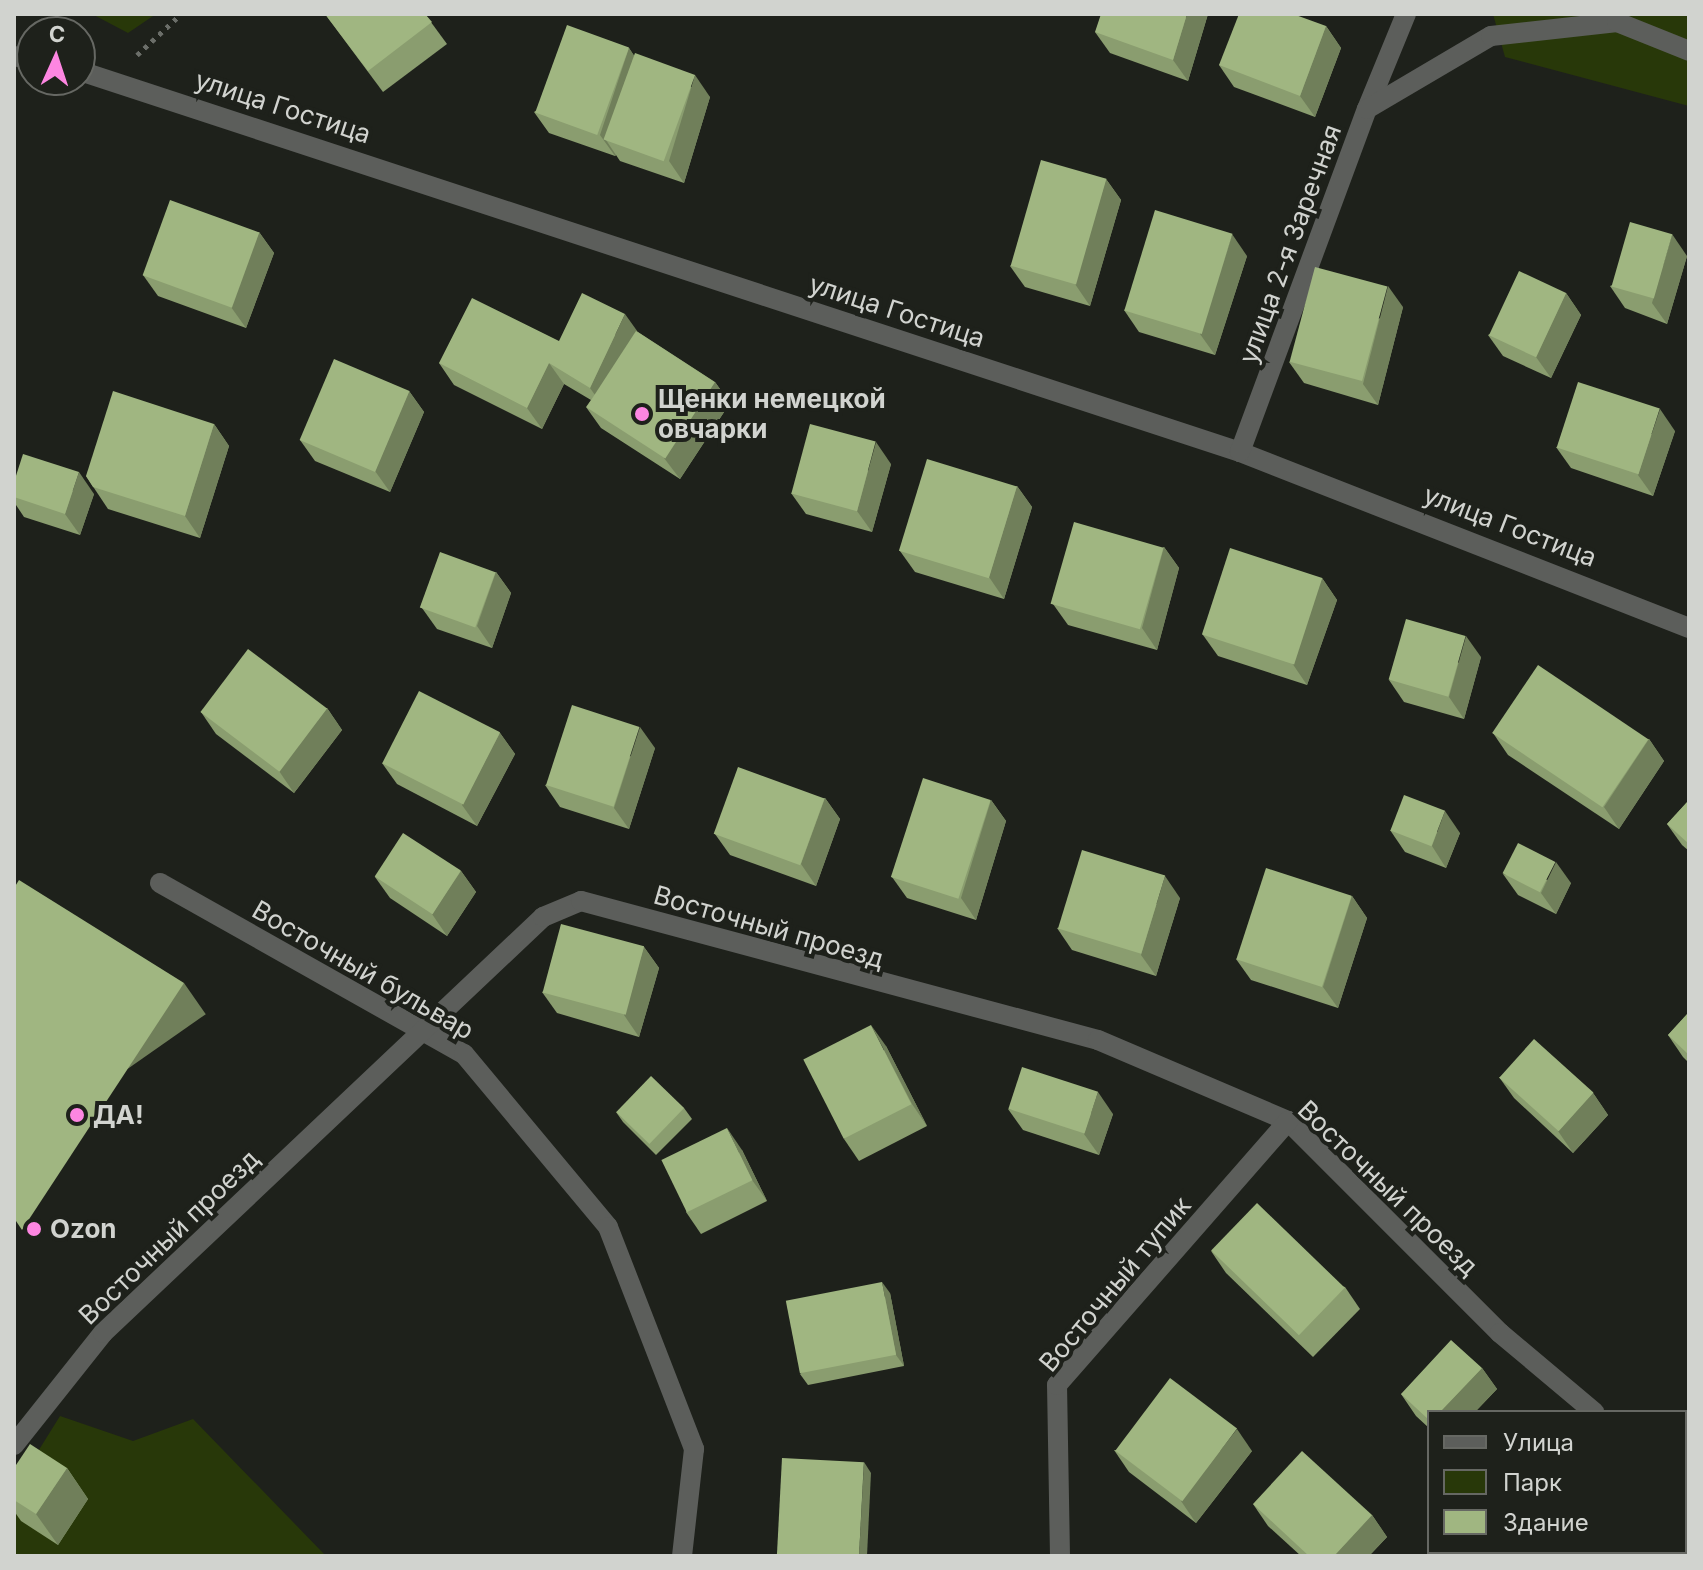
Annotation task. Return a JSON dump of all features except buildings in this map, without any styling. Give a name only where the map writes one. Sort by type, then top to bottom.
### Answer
[{"type":"street","points":[[1367,109],[1406,14]]},
{"type":"street","name":"улица 2-я Заречная","points":[[1240,452],[1367,109],[1491,36],[1617,22],[1689,51]]},
{"type":"street","name":"улица Гостица","points":[[96,74],[1240,452],[1689,628]]},
{"type":"street","name":"Восточный бульвар","points":[[160,883],[420,1034],[464,1054],[608,1227],[694,1449],[682,1556]]},
{"type":"street","name":"Восточный проезд","points":[[14,1445],[103,1333],[543,917],[581,901],[1098,1040],[1288,1121],[1500,1333],[1592,1410]]},
{"type":"street","name":"Восточный тупик","points":[[1060,1556],[1057,1385],[1288,1121]]},
{"type":"path","points":[[113,78],[181,14]]},
{"type":"green space","points":[[92,14],[156,14],[128,33]]},
{"type":"green space","points":[[1493,14],[1689,14],[1689,106],[1505,57]]},
{"type":"green space","points":[[60,1416],[133,1441],[193,1419],[326,1556],[14,1556],[14,1490]]},
{"type":"place","name":"Щенки немецкой овчарки","points":[[642,414]]},
{"type":"place","name":"ДА!","points":[[77,1115]]},
{"type":"place","name":"Ozon","points":[[34,1229]]}]
